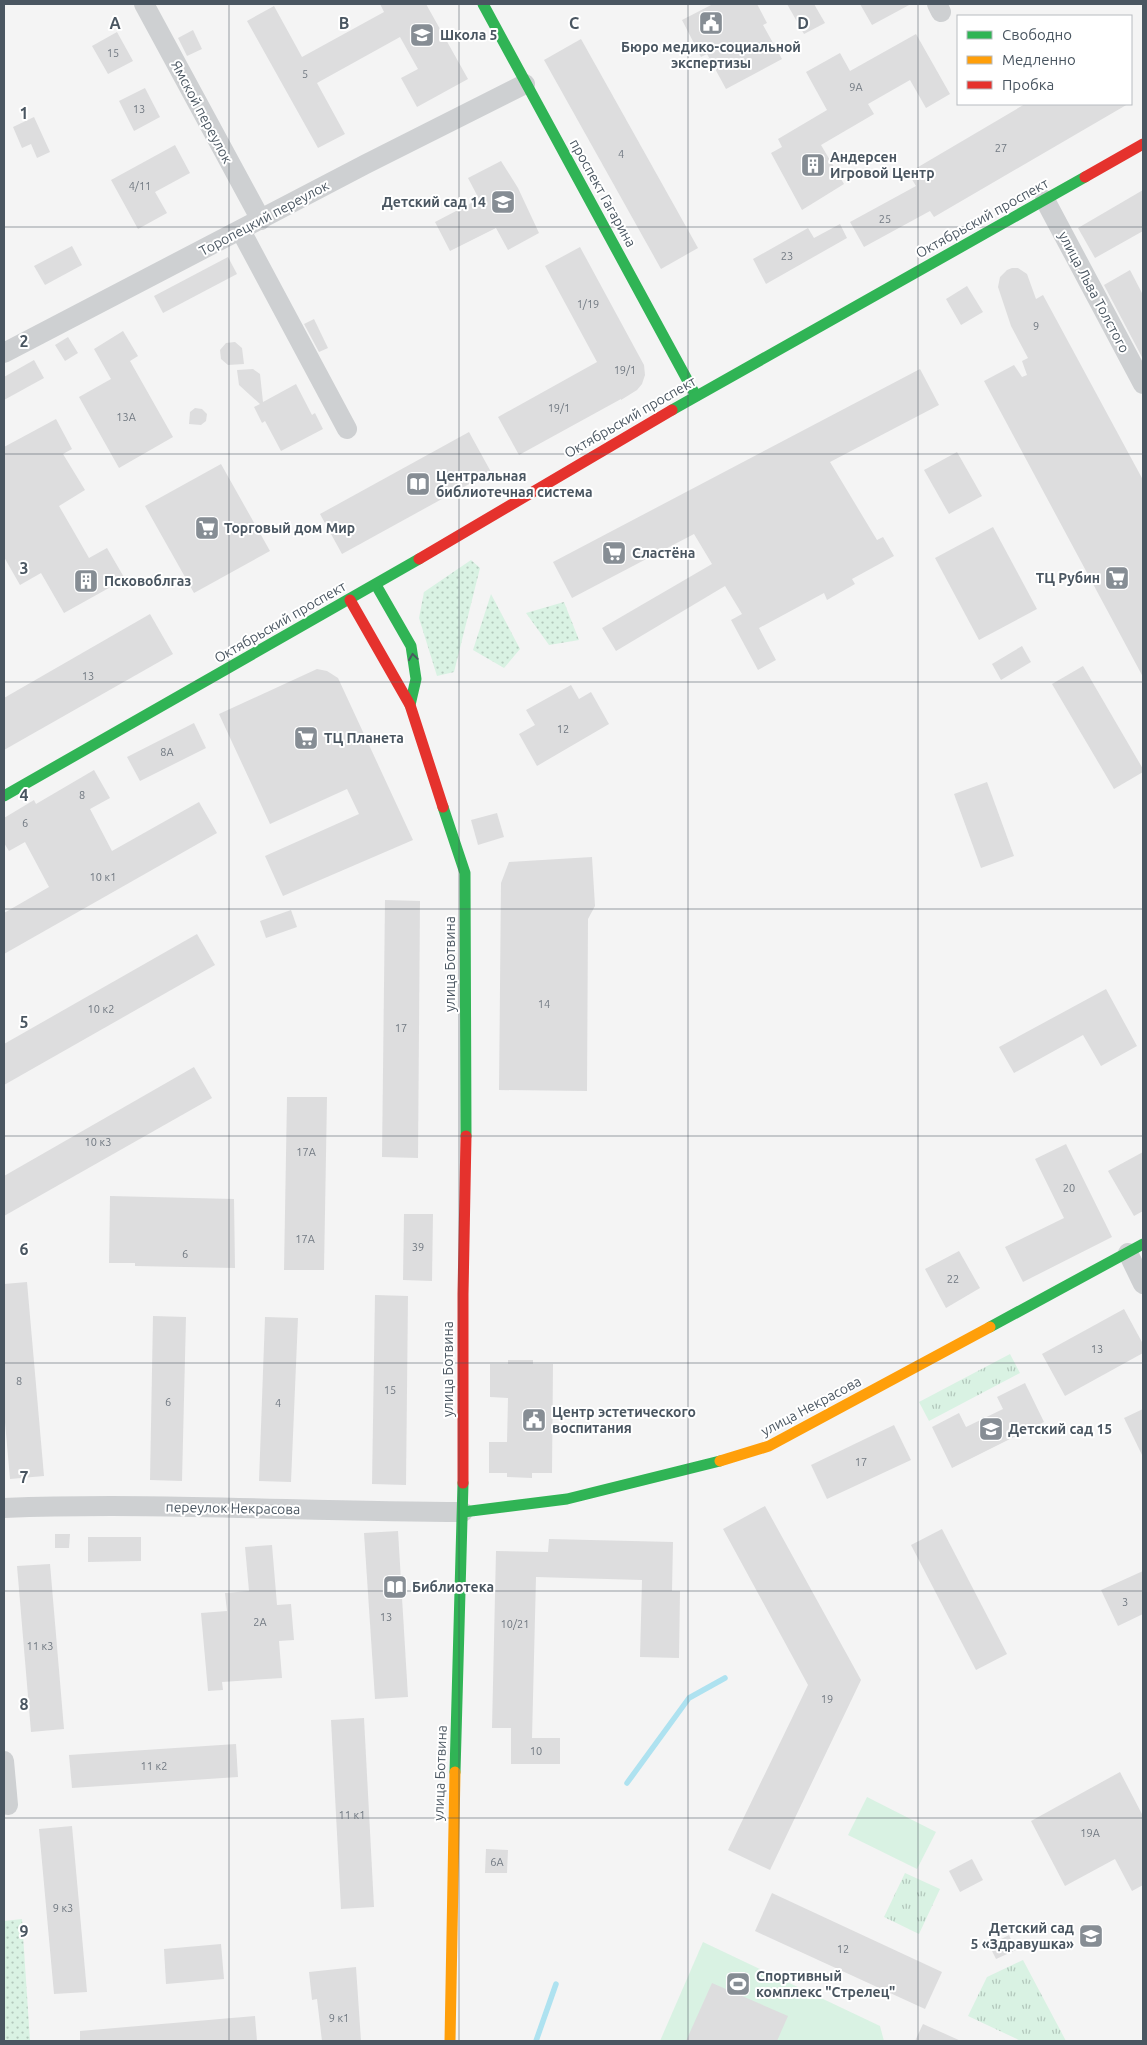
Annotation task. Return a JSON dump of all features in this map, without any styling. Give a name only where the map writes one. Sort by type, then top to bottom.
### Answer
[{"type":"main road","name":"проспект Гагарина","points":[[484,4],[525,84],[696,396]]},
{"type":"main road","name":"Октябрьский проспект","points":[[4,796],[376,585],[696,396],[1143,144]]},
{"type":"main road","points":[[376,585],[411,646],[416,679],[410,705]]},
{"type":"main road","name":"улица Ботвина","points":[[350,600],[410,705],[465,873],[466,1187],[463,1294],[463,1512],[452,1863],[450,2041]]},
{"type":"main road","name":"улица Некрасова","points":[[463,1512],[567,1499],[704,1466],[769,1446],[1136,1248]]},
{"type":"street","name":"Ямской переулок","points":[[144,4],[261,220]]},
{"type":"street","name":"Торопецкий переулок","points":[[4,353],[525,84]]},
{"type":"street","name":"улица Льва Толстого","points":[[1045,200],[1143,384]]},
{"type":"street","points":[[241,231],[347,429]]},
{"type":"street","points":[[1136,1248],[1143,1284]]},
{"type":"street","name":"переулок Некрасова","points":[[4,1508],[63,1506],[244,1507],[351,1512],[463,1512]]},
{"type":"street","points":[[4,1761],[8,1805]]},
{"type":"green space","points":[[471,560],[480,568],[454,672],[437,676],[419,618],[424,592]]},
{"type":"green space","points":[[491,594],[520,649],[504,668],[473,650]]},
{"type":"green space","points":[[564,602],[579,640],[549,645],[526,613]]},
{"type":"green space","points":[[1010,1354],[1020,1373],[929,1421],[919,1402]]},
{"type":"green space","points":[[867,1797],[936,1832],[917,1869],[848,1835]]},
{"type":"green space","points":[[905,1873],[940,1889],[919,1934],[884,1917]]},
{"type":"green space","points":[[22,1919],[30,2041],[4,2041],[4,1921]]},
{"type":"green space","name":"Спортивный комплекс \"Стрелец\"","points":[[703,1942],[880,2026],[884,2041],[660,2041]]},
{"type":"green space","points":[[1023,1960],[1066,2041],[1021,2041],[968,2016],[987,1977]]},
{"type":"building","points":[[380,4],[426,4],[468,79],[417,107],[401,78],[418,69],[400,37],[317,83],[345,134],[318,148],[247,21],[274,6],[302,57],[384,12]]},
{"type":"building","points":[[713,4],[757,4],[767,23],[763,25],[782,59],[726,89],[707,54],[701,57],[682,20]]},
{"type":"building","points":[[787,4],[814,4],[825,23],[804,34]]},
{"type":"building","points":[[860,4],[911,4],[872,25]]},
{"type":"building","points":[[193,30],[202,49],[187,56],[178,38]]},
{"type":"building","points":[[117,32],[133,61],[108,74],[92,46]]},
{"type":"building","points":[[916,34],[950,94],[926,108],[910,80],[868,104],[874,114],[821,145],[844,184],[802,210],[771,153],[782,147],[778,139],[827,110],[806,72],[840,53],[850,71]]},
{"type":"building","points":[[581,39],[698,248],[661,269],[544,60]]},
{"type":"building","points":[[145,88],[160,117],[134,131],[119,101]]},
{"type":"building","points":[[1023,105],[1126,105],[934,217],[930,211],[864,247],[850,222],[916,186],[908,173]]},
{"type":"building","points":[[34,117],[50,152],[37,158],[31,144],[22,148],[13,127]]},
{"type":"building","points":[[175,145],[190,173],[155,192],[167,213],[138,229],[111,180]]},
{"type":"building","points":[[501,161],[518,188],[539,233],[508,250],[496,228],[450,251],[435,222],[479,199],[468,178]]},
{"type":"building","points":[[1143,190],[1143,231],[1095,258],[1078,228]]},
{"type":"building","points":[[840,224],[847,238],[766,284],[753,259],[808,228],[814,238]]},
{"type":"building","points":[[72,246],[82,265],[45,285],[34,266]]},
{"type":"building","points":[[580,247],[644,365],[645,375],[642,384],[637,390],[519,455],[498,417],[597,362],[545,266]]},
{"type":"building","points":[[228,257],[237,274],[163,313],[154,296]]},
{"type":"building","name":"ТЦ Рубин","points":[[1012,268],[1018,268],[1027,274],[1036,299],[1043,295],[1143,480],[1143,677],[984,381],[1014,365],[1022,377],[1027,375],[1022,361],[1028,358],[1011,326],[998,287],[1000,277]]},
{"type":"building","points":[[1130,270],[1143,295],[1143,359],[1104,285]]},
{"type":"building","points":[[967,286],[983,312],[961,325],[946,299]]},
{"type":"building","points":[[314,319],[328,348],[319,352],[304,324]]},
{"type":"building","points":[[123,331],[138,356],[130,361],[173,437],[119,468],[79,397],[111,379],[94,349]]},
{"type":"building","points":[[68,337],[78,353],[65,361],[55,345]]},
{"type":"building","points":[[235,342],[242,348],[244,364],[228,365],[221,359],[220,350],[226,343]]},
{"type":"building","points":[[34,360],[44,378],[4,400],[4,377]]},
{"type":"building","points":[[253,369],[260,374],[263,402],[296,384],[312,415],[315,413],[323,429],[281,451],[265,421],[262,423],[254,407],[260,404],[239,385],[237,370]]},
{"type":"building","points":[[920,369],[939,405],[830,462],[877,540],[883,537],[894,556],[852,579],[855,584],[827,600],[824,593],[759,628],[776,660],[758,670],[731,620],[742,614],[725,586],[616,651],[602,628],[712,564],[694,534],[572,598],[553,562]]},
{"type":"building","points":[[195,408],[202,409],[207,414],[206,421],[201,425],[189,424],[190,412]]},
{"type":"building","points":[[56,419],[72,449],[63,454],[85,490],[59,506],[89,558],[107,548],[125,579],[64,613],[41,573],[20,585],[4,557],[4,447]]},
{"type":"building","points":[[469,432],[491,472],[342,554],[320,514]]},
{"type":"building","points":[[957,452],[982,496],[949,514],[924,470]]},
{"type":"building","name":"Торговый дом Мир","points":[[221,464],[270,551],[194,593],[145,506]]},
{"type":"building","points":[[993,527],[1037,609],[979,640],[935,558]]},
{"type":"building","points":[[150,614],[173,654],[4,750],[4,698]]},
{"type":"building","points":[[1022,646],[1031,662],[1001,680],[992,664]]},
{"type":"building","points":[[1083,666],[1143,769],[1143,772],[1114,789],[1052,684]]},
{"type":"building","points":[[317,669],[327,671],[338,678],[413,840],[283,896],[265,856],[359,814],[347,789],[270,824],[219,714]]},
{"type":"building","points":[[571,685],[579,699],[591,692],[609,724],[537,766],[519,734],[535,725],[526,710]]},
{"type":"building","points":[[194,723],[206,748],[140,781],[127,757]]},
{"type":"building","points":[[94,770],[110,798],[90,809],[112,851],[199,802],[217,833],[4,954],[4,913],[49,887],[25,842],[9,851],[4,843],[4,818],[34,800],[36,804]]},
{"type":"building","points":[[987,782],[1014,856],[981,868],[954,794]]},
{"type":"building","points":[[497,813],[504,837],[478,845],[471,820]]},
{"type":"building","points":[[592,857],[595,906],[588,919],[587,1091],[499,1090],[501,883],[509,862]]},
{"type":"building","points":[[385,900],[420,901],[418,1158],[382,1157]]},
{"type":"building","points":[[291,910],[297,927],[266,938],[260,921]]},
{"type":"building","points":[[197,934],[215,965],[4,1085],[4,1044]]},
{"type":"building","points":[[1106,989],[1137,1046],[1101,1066],[1083,1035],[1014,1073],[999,1047]]},
{"type":"building","points":[[194,1067],[212,1098],[4,1216],[4,1176]]},
{"type":"building","points":[[287,1097],[327,1097],[324,1270],[284,1270]]},
{"type":"building","points":[[1066,1144],[1112,1237],[1023,1282],[1005,1247],[1064,1218],[1035,1159]]},
{"type":"building","points":[[1143,1152],[1143,1211],[1134,1216],[1108,1171]]},
{"type":"building","points":[[110,1196],[234,1199],[235,1268],[135,1266],[135,1263],[109,1263]]},
{"type":"building","points":[[404,1214],[433,1214],[432,1281],[403,1280]]},
{"type":"building","points":[[959,1251],[980,1288],[946,1308],[925,1269]]},
{"type":"building","points":[[27,1282],[44,1476],[10,1479],[4,1411],[4,1284]]},
{"type":"building","points":[[375,1295],[408,1296],[406,1485],[372,1484]]},
{"type":"building","points":[[1124,1309],[1143,1344],[1143,1353],[1065,1396],[1042,1354]]},
{"type":"building","points":[[153,1316],[186,1317],[182,1481],[150,1480]]},
{"type":"building","points":[[265,1317],[298,1318],[291,1482],[259,1481]]},
{"type":"building","points":[[508,1360],[533,1360],[533,1364],[553,1364],[552,1473],[532,1473],[532,1478],[507,1477],[507,1473],[489,1473],[489,1442],[507,1442],[508,1398],[490,1397],[490,1364],[508,1364]]},
{"type":"building","name":"Детский сад 15","points":[[1025,1383],[1044,1422],[952,1468],[932,1427],[959,1413],[966,1427],[1003,1409],[997,1397]]},
{"type":"building","points":[[1143,1409],[1143,1457],[1124,1418]]},
{"type":"building","points":[[894,1425],[911,1460],[827,1499],[811,1465]]},
{"type":"building","points":[[765,1506],[861,1680],[770,1870],[728,1850],[808,1685],[723,1529]]},
{"type":"building","points":[[942,1529],[1007,1654],[976,1670],[911,1545]]},
{"type":"building","points":[[398,1531],[408,1697],[375,1699],[364,1533]]},
{"type":"building","points":[[55,1534],[70,1534],[69,1548],[55,1548]]},
{"type":"building","points":[[88,1537],[141,1537],[141,1561],[88,1562]]},
{"type":"building","points":[[549,1539],[673,1542],[672,1591],[680,1591],[679,1658],[640,1657],[642,1580],[536,1577],[532,1738],[560,1738],[560,1764],[511,1764],[511,1728],[492,1728],[496,1551],[548,1552]]},
{"type":"building","points":[[272,1545],[277,1605],[291,1604],[294,1640],[279,1641],[282,1678],[222,1682],[223,1690],[208,1691],[201,1613],[227,1611],[225,1593],[249,1591],[245,1547]]},
{"type":"building","points":[[50,1564],[64,1729],[31,1732],[17,1566]]},
{"type":"building","points":[[1143,1571],[1143,1614],[1118,1626],[1101,1590]]},
{"type":"building","points":[[364,1718],[374,1907],[341,1909],[331,1720]]},
{"type":"building","points":[[236,1744],[238,1777],[72,1788],[69,1755]]},
{"type":"building","points":[[1120,1772],[1143,1816],[1143,1885],[1132,1891],[1115,1859],[1065,1886],[1031,1821]]},
{"type":"building","points":[[72,1826],[87,1992],[54,1994],[39,1829]]},
{"type":"building","points":[[486,1849],[508,1850],[507,1873],[485,1873]]},
{"type":"building","points":[[972,1859],[983,1880],[960,1892],[949,1871]]},
{"type":"building","points":[[772,1893],[942,1972],[925,2009],[755,1931]]},
{"type":"building","points":[[1009,1935],[1016,1950],[996,1959],[989,1945]]},
{"type":"building","points":[[221,1944],[224,1979],[166,1984],[164,1949]]},
{"type":"building","points":[[356,1967],[361,2041],[322,2041],[317,1999],[312,2000],[309,1972]]},
{"type":"building","points":[[712,1983],[788,2016],[777,2041],[686,2041]]},
{"type":"building","points":[[255,2016],[257,2041],[80,2041],[80,2031]]},
{"type":"building","points":[[923,2024],[961,2041],[915,2041]]},
{"type":"waterway","points":[[627,1783],[689,1698],[725,1678]]},
{"type":"waterway","points":[[536,2041],[556,1984]]},
{"type":"traffic: fast","points":[[483,4],[696,396]]},
{"type":"traffic: fast","points":[[672,410],[1085,177]]},
{"type":"traffic: fast","points":[[4,796],[419,559]]},
{"type":"traffic: fast","points":[[376,585],[411,646],[416,679],[410,705]]},
{"type":"traffic: fast","points":[[443,807],[465,873],[466,1136]]},
{"type":"traffic: fast","points":[[990,1327],[1143,1244]]},
{"type":"traffic: fast","points":[[463,1512],[567,1499],[720,1461]]},
{"type":"traffic: fast","points":[[455,1772],[463,1483]]},
{"type":"traffic: slow","points":[[720,1461],[769,1446],[990,1327]]},
{"type":"traffic: slow","points":[[450,2041],[455,1772]]},
{"type":"traffic: jam","points":[[1085,177],[1143,144]]},
{"type":"traffic: jam","points":[[419,559],[672,410]]},
{"type":"traffic: jam","points":[[350,600],[410,705],[443,807]]},
{"type":"traffic: jam","points":[[463,1483],[463,1294],[466,1136]]},
{"type":"place","name":"Бюро медико-социальной экспертизы","points":[[711,23]]},
{"type":"place","name":"Школа 5","points":[[422,35]]},
{"type":"place","name":"Андерсен Игровой Центр","points":[[813,165]]},
{"type":"place","name":"Детский сад 14","points":[[503,202]]},
{"type":"place","name":"Центральная библиотечная система","points":[[418,484]]},
{"type":"place","name":"Торговый дом Мир","points":[[207,528]]},
{"type":"place","name":"Сластёна","points":[[614,553]]},
{"type":"place","name":"ТЦ Рубин","points":[[1117,578]]},
{"type":"place","name":"Псковоблгаз","points":[[86,581]]},
{"type":"place","name":"ТЦ Планета","points":[[306,738]]},
{"type":"place","name":"Центр эстетического воспитания","points":[[534,1420]]},
{"type":"place","name":"Детский сад 15","points":[[991,1429]]},
{"type":"place","name":"Библиотека","points":[[395,1587]]},
{"type":"place","name":"Детский сад 5 «Здравушка»","points":[[1091,1936]]},
{"type":"place","name":"Спортивный комплекс \"Стрелец\"","points":[[738,1984]]}]
